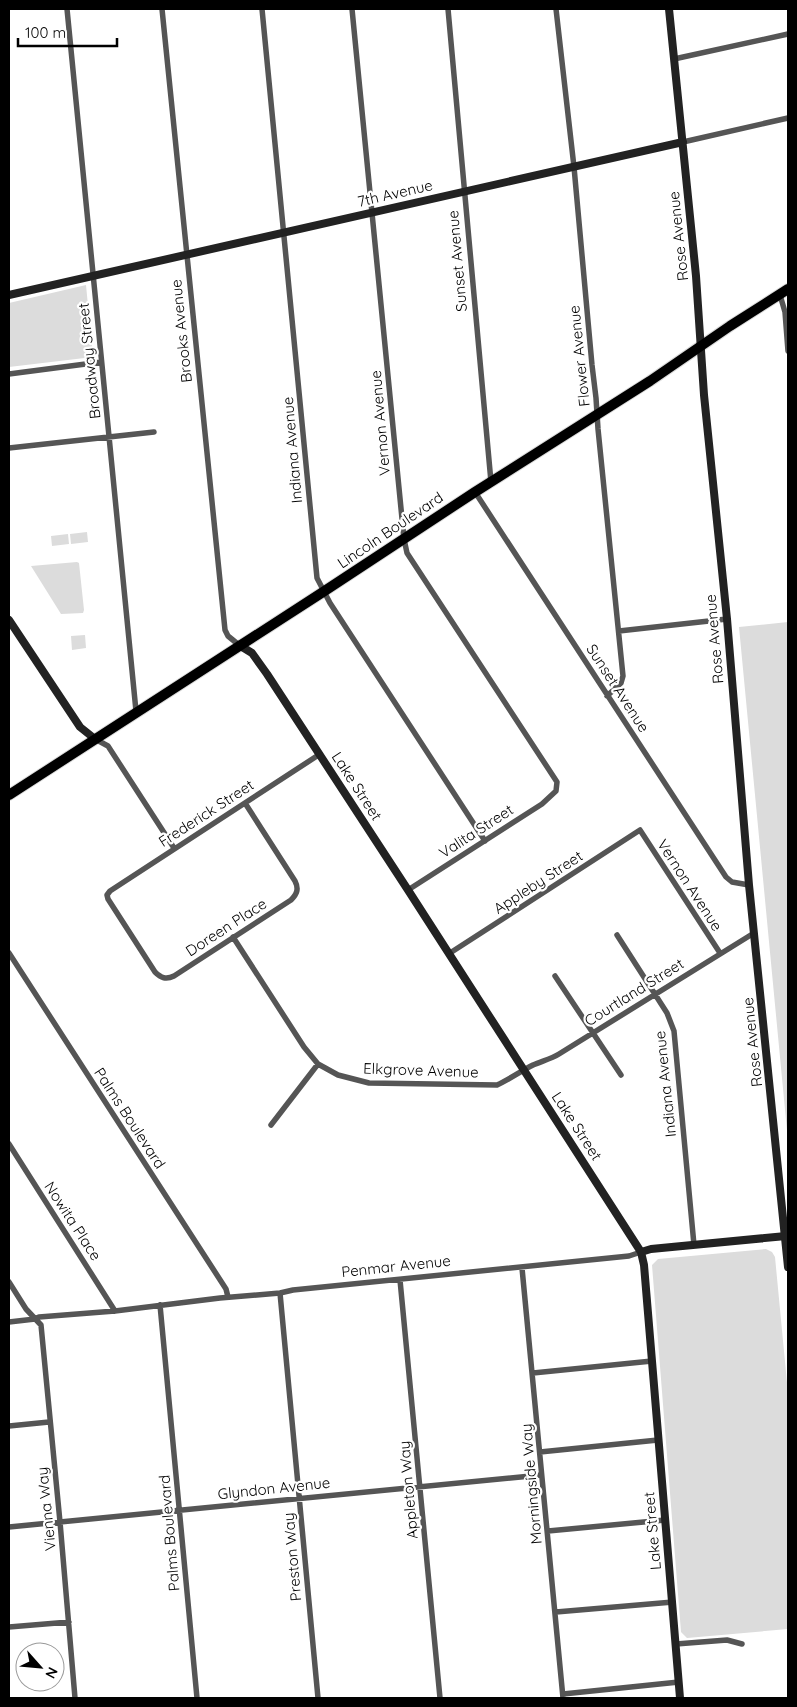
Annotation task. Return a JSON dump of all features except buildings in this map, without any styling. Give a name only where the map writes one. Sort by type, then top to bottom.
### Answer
[{"type":"highway","name":"Lincoln Boulevard","points":[[9,795],[475,492],[653,379],[784,292]]},
{"type":"street","name":"Broadway Street","points":[[67,9],[136,711]]},
{"type":"street","name":"Brooks Avenue","points":[[162,9],[225,630],[228,636],[239,646]]},
{"type":"street","name":"Indiana Avenue","points":[[262,9],[318,578],[323,592],[485,841]]},
{"type":"street","name":"Vernon Avenue","points":[[352,9],[404,539],[407,553],[557,782],[556,791]]},
{"type":"street","name":"Sunset Avenue","points":[[448,9],[463,192],[491,482]]},
{"type":"street","name":"Flower Avenue","points":[[556,9],[574,167],[623,676],[621,684],[607,696]]},
{"type":"street","name":"Rose Avenue","points":[[669,9],[696,276],[704,395],[754,933],[788,1267]]},
{"type":"street","points":[[674,59],[788,34]]},
{"type":"street","name":"7th Avenue","points":[[9,295],[788,118]]},
{"type":"street","points":[[784,292],[788,351]]},
{"type":"street","points":[[9,374],[101,362]]},
{"type":"street","points":[[9,448],[154,432]]},
{"type":"street","name":"Sunset Avenue","points":[[475,492],[726,877],[732,882],[750,885]]},
{"type":"street","points":[[619,630],[726,619]]},
{"type":"street","points":[[9,620],[80,727],[95,739],[108,746],[174,848]]},
{"type":"street","name":"Lake Street","points":[[239,646],[252,653],[320,754],[641,1252],[644,1265],[680,1698]]},
{"type":"street","name":"Frederick Street","points":[[164,979],[155,972],[107,895],[110,891],[174,848],[320,754]]},
{"type":"street","name":"Valita Street","points":[[408,890],[542,804],[556,791]]},
{"type":"street","name":"Doreen Place","points":[[164,979],[174,976],[291,900],[297,891],[298,886],[245,803]]},
{"type":"street","name":"Vernon Avenue","points":[[640,830],[720,953]]},
{"type":"street","name":"Appleby Street","points":[[450,954],[640,830]]},
{"type":"street","name":"Courtland Street","points":[[525,1070],[559,1054],[754,933]]},
{"type":"street","name":"Indiana Avenue","points":[[617,935],[667,1013],[674,1031],[694,1245]]},
{"type":"street","name":"Elkgrove Avenue","points":[[233,938],[304,1047],[318,1064],[338,1075],[357,1081],[385,1083],[497,1085],[525,1070]]},
{"type":"street","name":"Palms Boulevard","points":[[9,953],[226,1289],[228,1297]]},
{"type":"street","points":[[555,976],[620,1075]]},
{"type":"street","points":[[272,1125],[318,1064]]},
{"type":"street","name":"Nowita Place","points":[[9,1144],[115,1311]]},
{"type":"street","name":"Penmar Avenue","points":[[9,1322],[48,1316],[115,1311],[293,1290],[522,1268],[629,1256],[651,1249],[786,1236]]},
{"type":"street","name":"Morningside Way","points":[[522,1268],[563,1696]]},
{"type":"street","name":"Appleton Way","points":[[400,1280],[440,1698]]},
{"type":"street","name":"Vienna Way","points":[[9,1282],[26,1309],[41,1325],[75,1698]]},
{"type":"street","name":"Preston Way","points":[[280,1293],[318,1698]]},
{"type":"street","name":"Palms Boulevard","points":[[160,1306],[197,1698]]},
{"type":"street","points":[[533,1373],[652,1361]]},
{"type":"street","points":[[9,1426],[50,1422]]},
{"type":"street","points":[[540,1452],[658,1440]]},
{"type":"street","name":"Glyndon Avenue","points":[[9,1527],[541,1475]]},
{"type":"street","points":[[548,1531],[665,1520]]},
{"type":"street","points":[[556,1612],[673,1602]]},
{"type":"street","points":[[9,1627],[69,1622]]},
{"type":"street","points":[[676,1644],[727,1640],[742,1644]]},
{"type":"street","points":[[563,1696],[679,1682]]},
{"type":"shaded area","points":[[86,285],[93,357],[9,367],[9,303]]},
{"type":"shaded area","points":[[87,532],[88,542],[71,544],[70,534]]},
{"type":"shaded area","points":[[68,534],[69,544],[52,546],[51,536]]},
{"type":"shaded area","points":[[79,563],[84,610],[83,613],[61,614],[31,566]]},
{"type":"shaded area","points":[[788,622],[788,1141],[739,627]]},
{"type":"shaded area","points":[[85,635],[86,648],[72,650],[71,636]]},
{"type":"shaded area","points":[[766,1249],[772,1252],[775,1257],[788,1393],[788,1629],[687,1638],[681,1632],[652,1265],[658,1259]]}]
